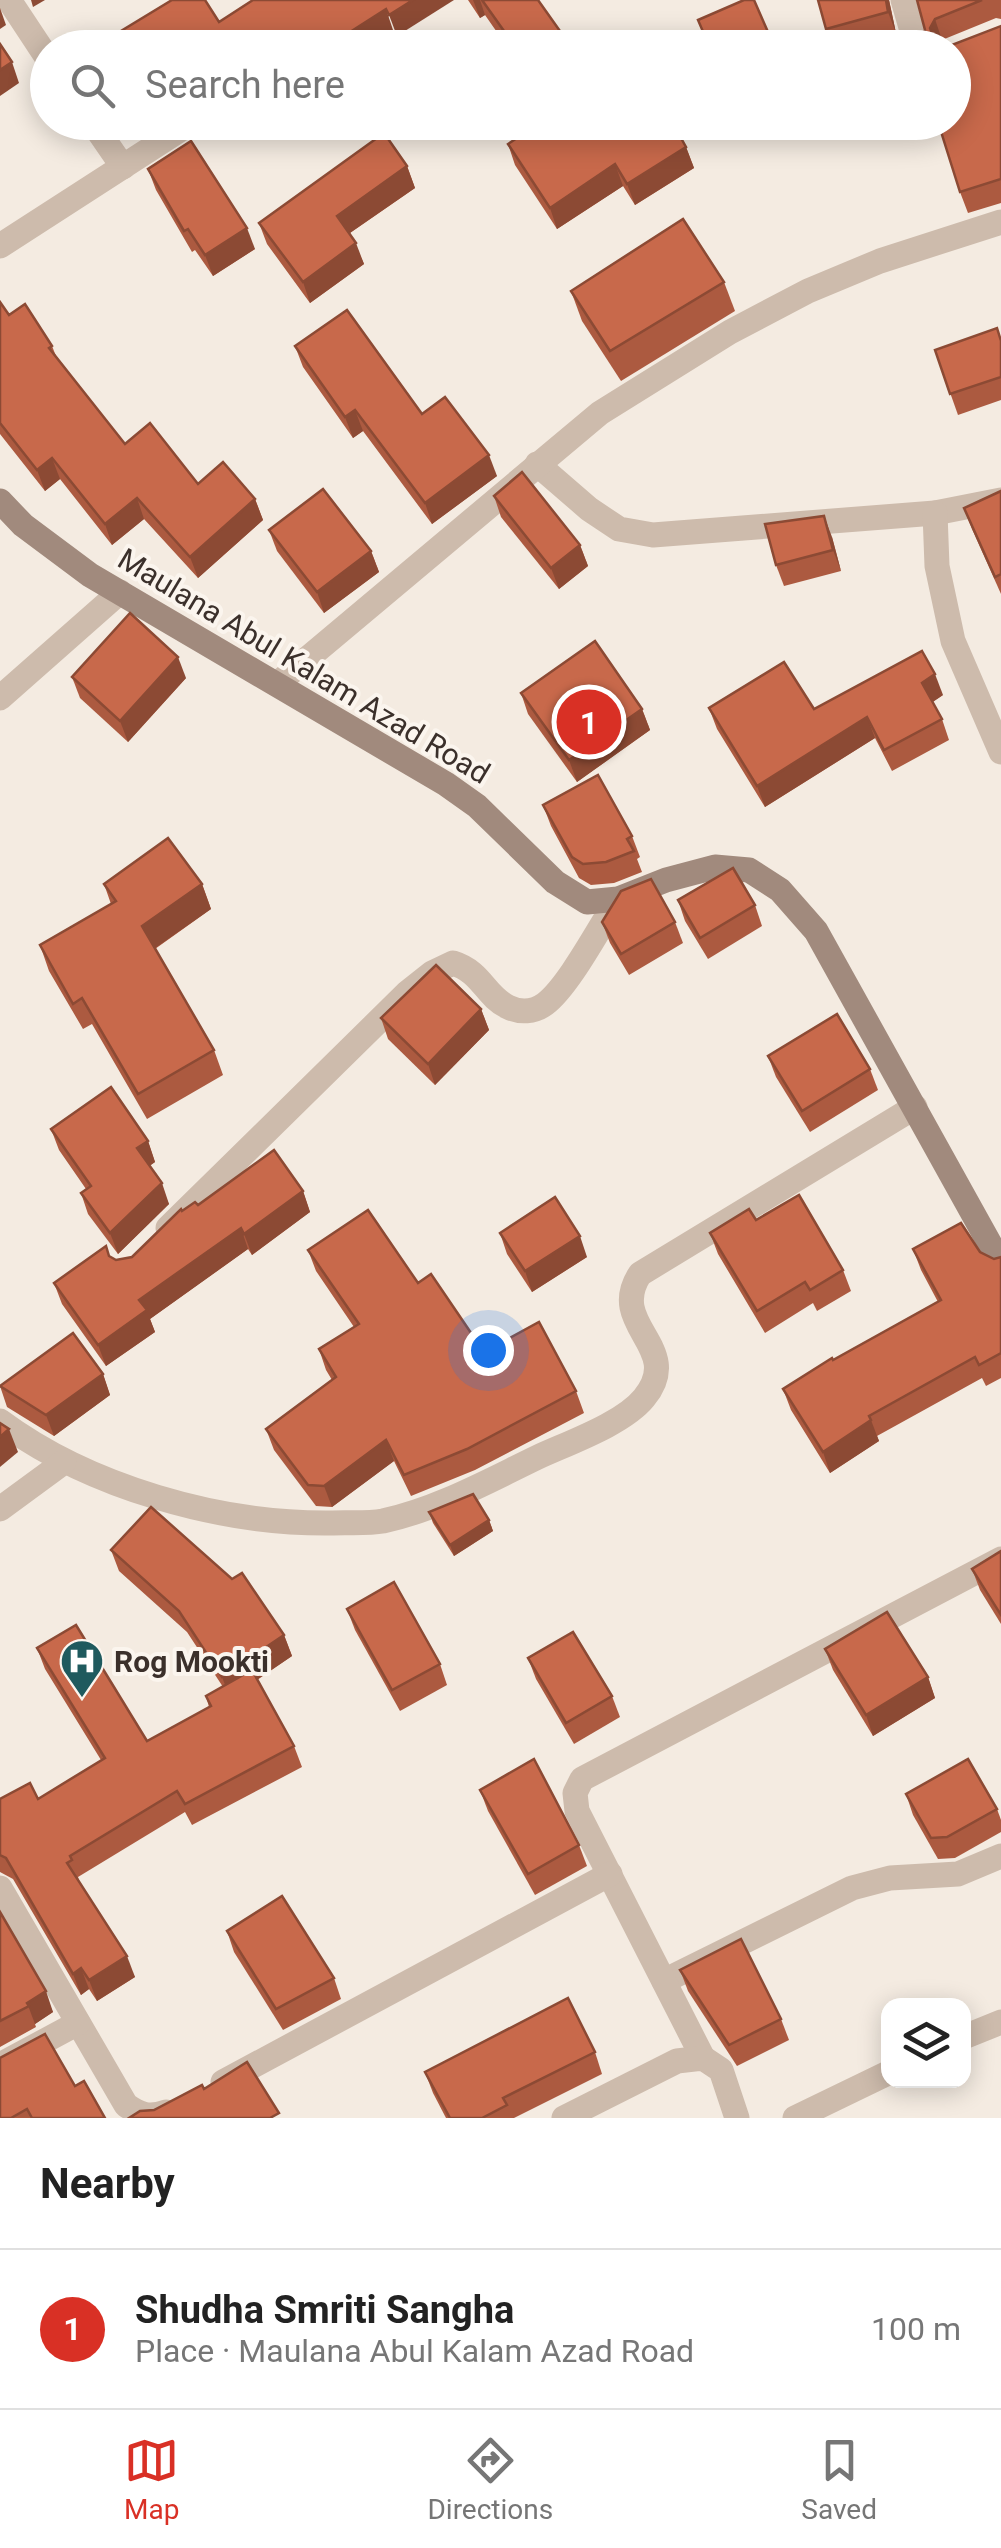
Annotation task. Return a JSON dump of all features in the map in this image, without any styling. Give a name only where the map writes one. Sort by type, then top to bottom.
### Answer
[{"type":"street","points":[[9,0],[30,32]]},
{"type":"street","points":[[902,0],[911,30]]},
{"type":"street","points":[[105,140],[124,167]]},
{"type":"street","points":[[0,246],[165,140]]},
{"type":"street","points":[[277,684],[600,413],[730,332],[808,290],[880,261],[1001,222]]},
{"type":"street","points":[[537,464],[619,530],[652,535],[935,513],[1001,500]]},
{"type":"street","name":"Maulana Abul Kalam Azad Road","points":[[0,501],[23,525],[90,576],[446,784],[477,806],[555,882],[587,902],[618,899]]},
{"type":"street","points":[[935,513],[936,566],[949,627],[1001,752]]},
{"type":"street","points":[[0,698],[120,592]]},
{"type":"street","points":[[143,1252],[432,973],[453,964],[468,968],[504,1006],[523,1012],[544,1006],[618,899],[666,880],[715,867],[749,870],[780,890],[816,931],[915,1107],[991,1222],[1001,1264]]},
{"type":"street","points":[[0,1421],[64,1462],[104,1480],[218,1512],[284,1523],[377,1522],[440,1504],[610,1423],[641,1403],[655,1383],[658,1366],[630,1308],[629,1291],[640,1274],[915,1107]]},
{"type":"street","points":[[0,1510],[64,1462]]},
{"type":"street","points":[[737,2118],[721,2070],[703,2058],[577,1812],[575,1793],[582,1780],[1001,1560]]},
{"type":"street","points":[[664,1981],[852,1888],[890,1878],[958,1874],[1001,1856]]},
{"type":"street","points":[[0,1888],[126,2105],[138,2114],[154,2117],[610,1874]]},
{"type":"street","points":[[971,2035],[1001,2022]]},
{"type":"street","points":[[0,2065],[78,2024]]},
{"type":"street","points":[[564,2118],[677,2061],[703,2058]]},
{"type":"street","points":[[794,2118],[881,2076]]},
{"type":"building","points":[[172,0],[205,0],[219,22],[253,0],[413,0],[389,15],[386,9],[353,30],[123,30]]},
{"type":"building","points":[[482,0],[538,0],[559,30],[503,30]]},
{"type":"building","points":[[744,0],[754,0],[767,30],[702,30],[698,20]]},
{"type":"building","points":[[818,0],[886,0],[888,12],[826,29]]},
{"type":"building","points":[[917,0],[982,0],[935,19],[931,30],[925,30]]},
{"type":"building","points":[[1001,26],[1001,179],[960,192],[944,140],[971,140],[971,38]]},
{"type":"building","points":[[0,44],[12,62],[0,70]]},
{"type":"building","points":[[374,140],[389,140],[407,166],[337,216],[356,243],[303,282],[259,223]]},
{"type":"building","points":[[514,140],[682,140],[686,147],[627,184],[615,164],[550,208],[508,144]]},
{"type":"building","points":[[191,141],[247,228],[205,255],[188,229],[184,231],[148,169]]},
{"type":"building","points":[[683,219],[724,282],[610,351],[571,291]]},
{"type":"building","points":[[0,302],[9,315],[25,304],[52,346],[49,348],[125,444],[150,423],[198,484],[223,462],[255,499],[190,557],[137,498],[105,524],[52,458],[37,470],[0,423]]},
{"type":"building","points":[[347,310],[422,414],[445,397],[489,455],[425,503],[355,410],[345,417],[295,346]]},
{"type":"building","points":[[997,328],[1001,377],[950,394],[935,350]]},
{"type":"building","points":[[522,472],[580,545],[551,568],[494,496]]},
{"type":"building","points":[[323,489],[371,551],[317,592],[269,530]]},
{"type":"building","points":[[1001,491],[1001,574],[995,577],[964,508]]},
{"type":"building","points":[[824,516],[833,550],[776,565],[765,524]]},
{"type":"building","points":[[130,613],[178,657],[120,721],[72,677]]},
{"type":"building","points":[[595,641],[642,709],[569,760],[521,693]]},
{"type":"building","points":[[922,651],[935,674],[922,683],[942,719],[884,750],[867,717],[757,786],[709,708],[784,662],[814,709]]},
{"type":"building","points":[[598,775],[632,836],[627,839],[634,851],[606,862],[583,864],[572,857],[543,805]]},
{"type":"building","points":[[168,838],[202,884],[142,926],[214,1050],[138,1094],[82,998],[73,1004],[40,945],[116,901],[104,884]]},
{"type":"building","points":[[733,868],[755,905],[700,938],[678,900]]},
{"type":"building","points":[[651,879],[675,922],[621,954],[602,922],[621,891]]},
{"type":"building","points":[[436,965],[481,1009],[428,1064],[381,1018]]},
{"type":"building","points":[[837,1014],[870,1069],[802,1111],[768,1056]]},
{"type":"building","points":[[111,1087],[148,1141],[137,1148],[162,1183],[110,1233],[81,1193],[91,1186],[51,1129]]},
{"type":"building","points":[[274,1150],[303,1191],[244,1234],[241,1228],[139,1300],[147,1310],[98,1345],[54,1283],[106,1246],[109,1256],[116,1260],[132,1257],[181,1209],[195,1202],[198,1205]]},
{"type":"building","points":[[799,1195],[843,1270],[810,1290],[805,1282],[757,1311],[710,1233],[749,1209],[756,1220]]},
{"type":"building","points":[[555,1197],[580,1236],[525,1271],[500,1233]]},
{"type":"building","points":[[368,1210],[418,1283],[431,1274],[484,1352],[539,1322],[576,1391],[467,1449],[404,1475],[386,1440],[324,1486],[308,1485],[266,1429],[336,1377],[319,1349],[359,1324],[308,1250]]},
{"type":"building","points":[[961,1223],[980,1252],[994,1259],[1001,1257],[1001,1353],[979,1365],[975,1357],[869,1416],[871,1420],[823,1452],[783,1389],[941,1300],[913,1249]]},
{"type":"building","points":[[73,1333],[103,1374],[46,1415],[0,1386]]},
{"type":"building","points":[[0,1423],[9,1429],[0,1437]]},
{"type":"building","points":[[473,1494],[489,1520],[450,1545],[429,1512]]},
{"type":"building","points":[[151,1507],[232,1579],[242,1573],[284,1635],[222,1677],[179,1611],[111,1550]]},
{"type":"building","points":[[1001,1551],[1001,1615],[972,1569]]},
{"type":"building","points":[[394,1582],[440,1664],[392,1690],[347,1609]]},
{"type":"building","points":[[887,1612],[928,1677],[866,1715],[825,1649]]},
{"type":"building","points":[[76,1625],[147,1741],[211,1706],[206,1696],[252,1670],[294,1746],[185,1804],[177,1791],[70,1856],[72,1860],[67,1863],[127,1956],[89,1980],[81,1968],[73,1974],[6,1858],[0,1855],[0,1799],[30,1783],[38,1799],[105,1758],[37,1648]]},
{"type":"building","points":[[573,1632],[612,1696],[566,1723],[528,1658]]},
{"type":"building","points":[[534,1759],[579,1845],[528,1874],[480,1790]]},
{"type":"building","points":[[968,1759],[997,1809],[947,1837],[931,1838],[906,1794]]},
{"type":"building","points":[[282,1896],[334,1978],[276,2009],[227,1931]]},
{"type":"building","points":[[0,1912],[46,1991],[27,2003],[29,2006],[0,2021]]},
{"type":"building","points":[[741,1939],[781,2019],[729,2045],[680,1970]]},
{"type":"building","points":[[568,1998],[595,2052],[503,2098],[507,2105],[482,2118],[450,2118],[425,2072]]},
{"type":"building","points":[[45,2034],[75,2086],[84,2081],[105,2118],[32,2118],[27,2109],[11,2118],[0,2118],[0,2058]]},
{"type":"building","points":[[247,2062],[279,2113],[270,2118],[129,2118],[140,2111],[154,2110],[202,2085],[204,2089]]},
{"type":"place","name":"Shudha Smriti Sangha","points":[[589,722]]},
{"type":"place","name":"Rog Mookti","points":[[82,1699]]}]
